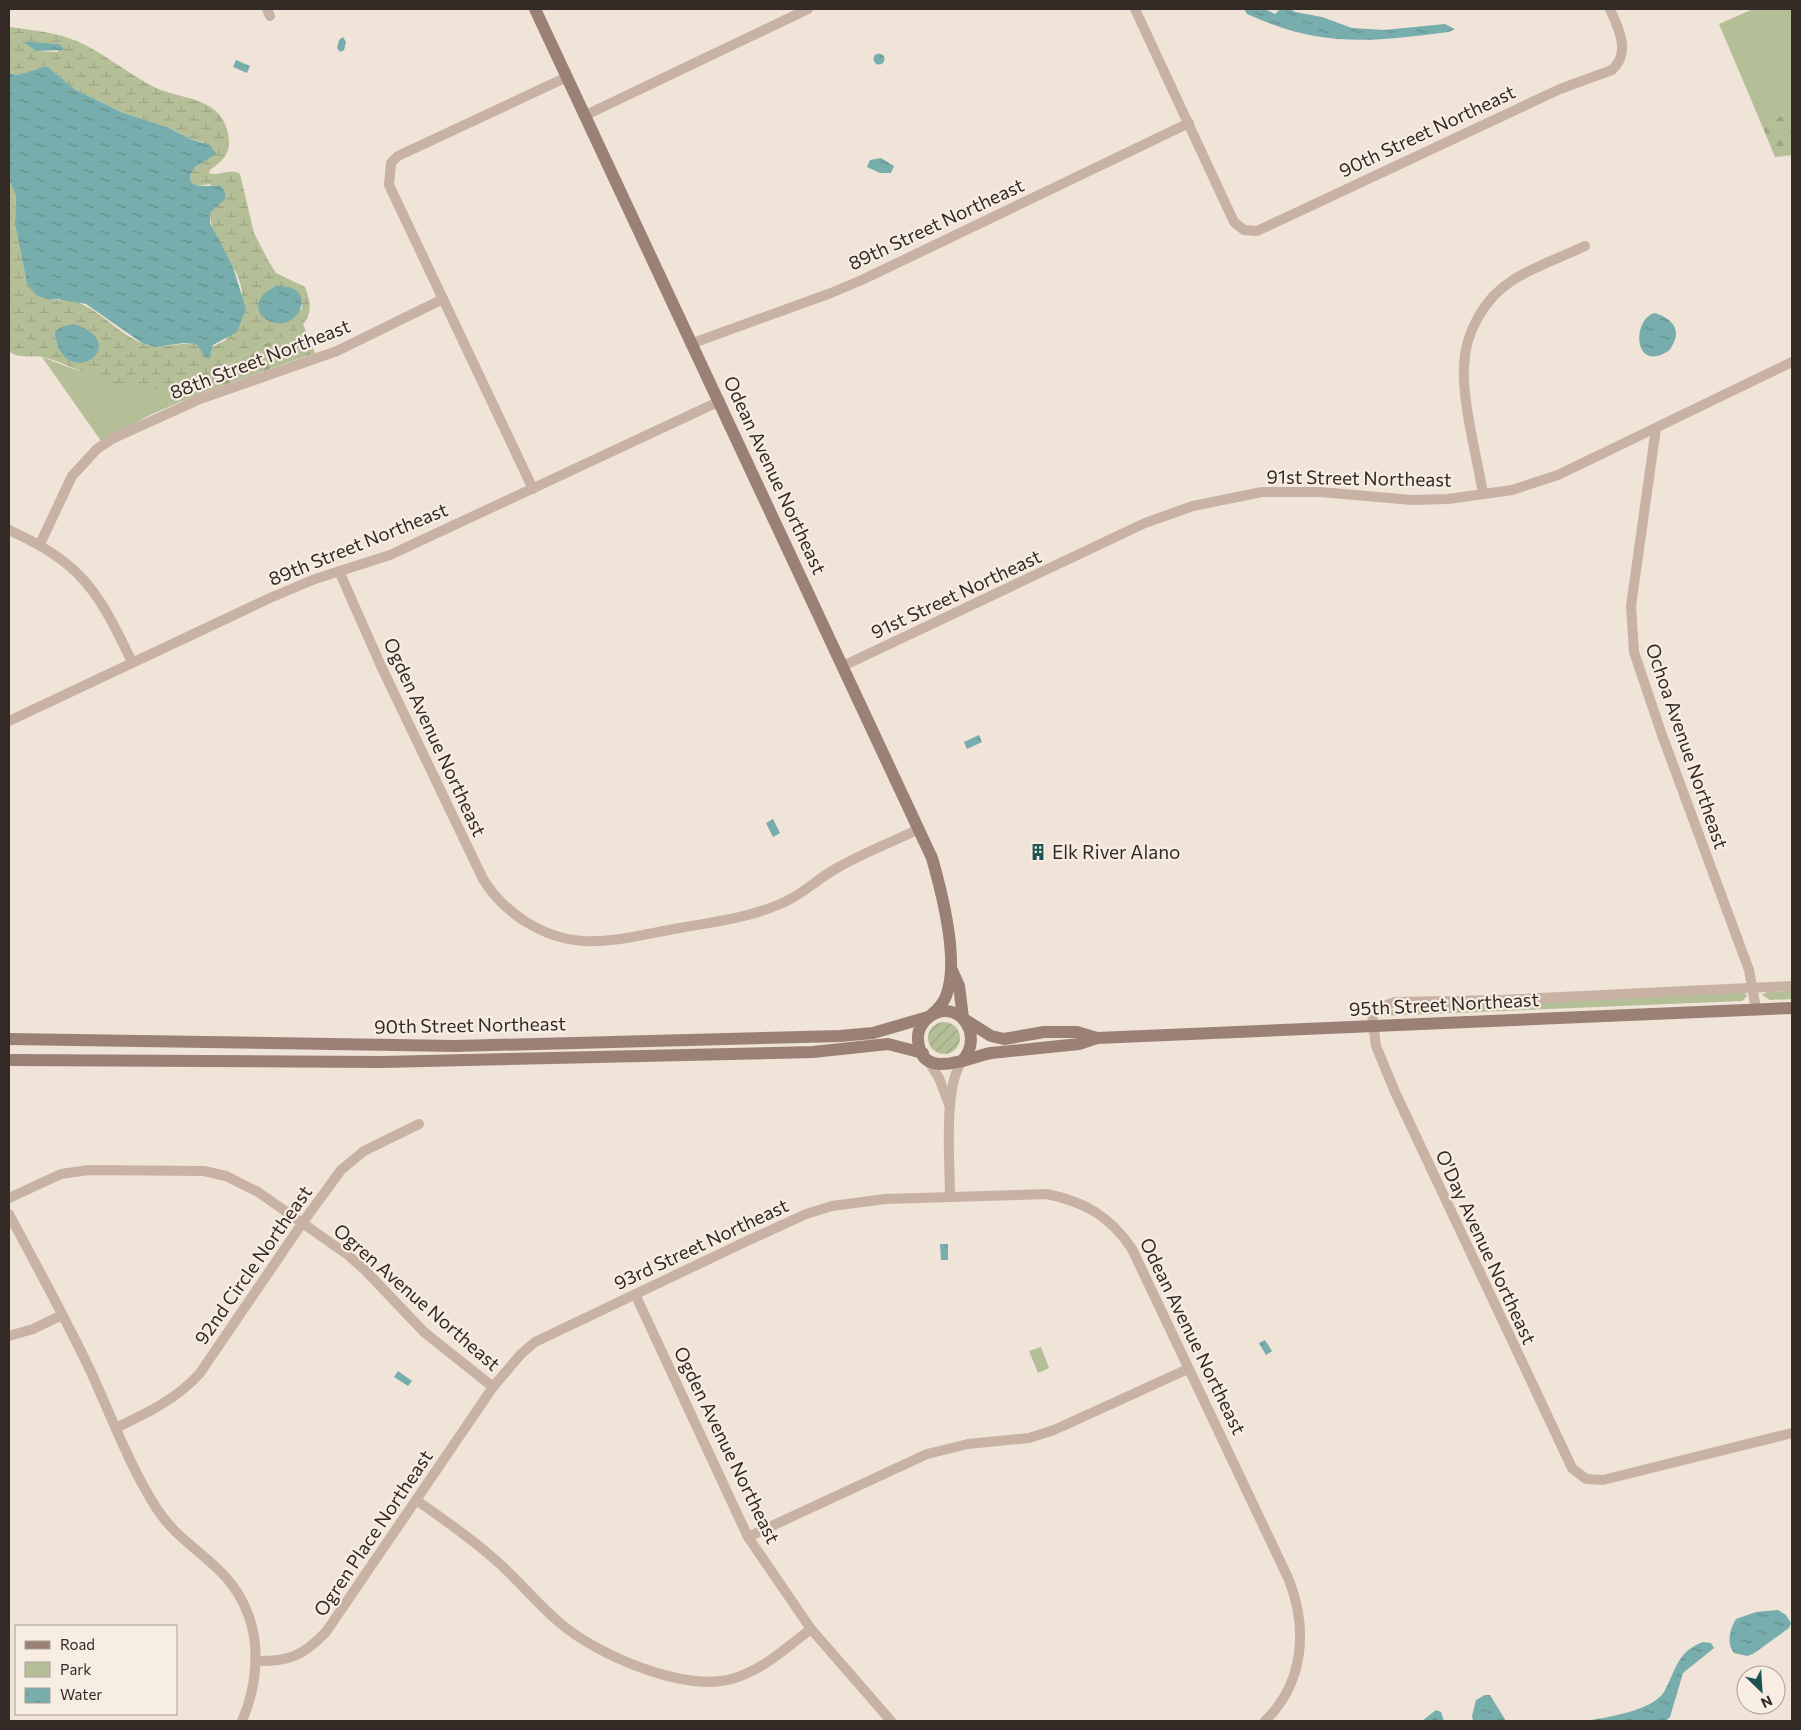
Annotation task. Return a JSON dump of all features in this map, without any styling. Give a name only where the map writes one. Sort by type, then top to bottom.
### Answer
[{"type":"main road","name":"Odean Avenue Northeast","points":[[535,9],[932,858],[942,893],[951,968],[946,998],[930,1016]]},
{"type":"main road","name":"Odean Avenue Northeast","points":[[951,968],[959,986],[963,1018]]},
{"type":"main road","name":"95th Street Northeast","points":[[1097,1038],[1792,1008]]},
{"type":"main road","points":[[950,1012],[997,1038],[1011,1038],[1044,1032],[1077,1032],[1097,1038],[1079,1044],[991,1052],[946,1065],[938,1064],[924,1055],[918,1042],[918,1034],[921,1026],[930,1016],[950,1012]]},
{"type":"main road","name":"90th Street Northeast","points":[[9,1039],[456,1046],[848,1036],[890,1029],[930,1016]]},
{"type":"main road","points":[[962,1061],[968,1055],[972,1037],[970,1029],[963,1018]]},
{"type":"main road","name":"90th Street Northeast","points":[[9,1060],[382,1062],[813,1052],[888,1044],[924,1055]]},
{"type":"street","points":[[586,115],[808,9]]},
{"type":"street","points":[[1135,9],[1189,123]]},
{"type":"street","name":"90th Street Northeast","points":[[1189,123],[1234,222],[1244,230],[1257,231],[1265,229],[1560,89],[1612,70],[1622,59],[1621,41],[1610,9]]},
{"type":"street","points":[[533,489],[389,185],[391,164],[398,156],[567,77]]},
{"type":"street","name":"89th Street Northeast","points":[[692,343],[839,290],[1189,123]]},
{"type":"street","points":[[1483,494],[1465,385],[1464,366],[1468,338],[1482,311],[1496,292],[1513,279],[1585,246]]},
{"type":"street","name":"88th Street Northeast","points":[[40,544],[72,476],[97,449],[112,439],[200,400],[337,351],[443,300]]},
{"type":"street","name":"91st Street Northeast","points":[[843,666],[1145,523],[1193,506],[1262,492],[1288,491],[1412,500],[1448,499],[1537,483],[1792,362]]},
{"type":"street","name":"89th Street Northeast","points":[[9,721],[270,598],[390,555],[720,402]]},
{"type":"street","name":"Ochoa Avenue Northeast","points":[[1656,428],[1631,606],[1634,652],[1662,735],[1749,970],[1756,1009]]},
{"type":"street","points":[[9,530],[40,544],[70,566],[100,599],[132,662]]},
{"type":"street","name":"Ogden Avenue Northeast","points":[[340,572],[381,666],[483,880],[492,893],[510,911],[540,929],[556,936],[583,941],[739,918],[781,904],[804,892],[838,867],[919,830]]},
{"type":"street","points":[[1372,1026],[1372,1014],[1395,1002],[1499,1000],[1792,986]]},
{"type":"street","name":"O'Day Avenue Northeast","points":[[1372,1026],[1376,1046],[1395,1092],[1456,1225],[1572,1468],[1580,1476],[1593,1480],[1603,1480],[1792,1433]]},
{"type":"street","points":[[924,1055],[939,1078],[950,1107]]},
{"type":"street","points":[[950,1196],[950,1107],[956,1070],[962,1061]]},
{"type":"street","name":"92nd Circle Northeast","points":[[116,1428],[157,1407],[188,1386],[200,1373],[303,1222],[341,1170],[364,1151],[419,1124]]},
{"type":"street","name":"Ogren Avenue Northeast","points":[[9,1198],[38,1183],[74,1172],[101,1169],[204,1171],[226,1176],[258,1192],[303,1222],[365,1270],[424,1332],[493,1388]]},
{"type":"street","name":"Odean Avenue Northeast","points":[[950,1196],[1047,1194],[1071,1199],[1098,1212],[1123,1236],[1138,1260],[1296,1600],[1301,1634],[1298,1665],[1282,1701],[1265,1721]]},
{"type":"street","name":"93rd Street Northeast","points":[[493,1388],[528,1346],[797,1218],[832,1206],[871,1200],[950,1196]]},
{"type":"street","points":[[9,1214],[91,1371],[116,1428],[158,1511],[175,1531],[221,1570],[235,1586],[251,1623],[255,1661],[253,1686],[242,1721]]},
{"type":"street","name":"Ogden Avenue Northeast","points":[[635,1294],[748,1537],[811,1629],[891,1721]]},
{"type":"street","points":[[9,1336],[33,1329],[62,1315]]},
{"type":"street","points":[[748,1537],[927,1454],[968,1444],[1029,1438],[1054,1430],[1188,1369]]},
{"type":"street","name":"Ogren Place Northeast","points":[[255,1661],[284,1660],[315,1643],[326,1632],[493,1388]]},
{"type":"street","points":[[416,1500],[493,1558],[559,1623],[596,1648],[671,1678],[701,1683],[718,1682],[750,1673],[762,1667],[811,1629]]},
{"type":"green space","points":[[1753,9],[1792,9],[1792,108],[1763,128],[1719,24]]},
{"type":"green space","points":[[9,28],[49,33],[77,41],[154,87],[201,102],[220,115],[226,126],[229,145],[224,158],[209,173],[217,174],[232,171],[240,174],[254,233],[268,260],[276,273],[305,287],[310,310],[307,319],[300,327],[197,380],[186,385],[166,389],[136,387],[107,381],[49,359],[38,356],[20,356],[9,351],[9,179],[16,195],[15,224],[27,284],[49,300],[77,302],[88,307],[129,337],[142,343],[155,346],[196,344],[202,352],[226,340],[238,311],[242,295],[237,275],[211,223],[210,213],[221,203],[210,184],[198,186],[191,182],[190,175],[195,167],[203,162],[203,142],[190,139],[167,127],[121,112],[74,89],[47,66],[17,75],[9,73]],"holes":[[[23,41],[59,44],[58,52],[36,51]],[[277,286],[292,288],[296,291],[299,294],[302,310],[269,289]]]},
{"type":"green space","points":[[1792,108],[1792,155],[1775,157],[1763,128]]},
{"type":"green space","points":[[303,324],[315,353],[199,394],[196,391],[194,381]]},
{"type":"green space","points":[[42,357],[97,377],[136,386],[175,386],[194,381],[196,391],[199,394],[152,414],[101,441]]},
{"type":"green space","points":[[1792,991],[1792,999],[1770,1000],[1762,995],[1767,992]]},
{"type":"green space","points":[[1744,992],[1747,996],[1742,1001],[1382,1016],[1386,1012],[1399,1008]]},
{"type":"green space","points":[[944,1022],[955,1027],[960,1038],[955,1049],[944,1054],[933,1049],[928,1038],[933,1027]]},
{"type":"green space","points":[[1041,1347],[1049,1368],[1038,1373],[1029,1351]]},
{"type":"water","points":[[1244,9],[1265,9],[1275,14],[1280,9],[1291,9],[1295,12],[1322,17],[1352,28],[1384,30],[1445,24],[1455,29],[1449,32],[1394,38],[1346,40],[1299,33],[1247,14]]},
{"type":"water","points":[[343,37],[346,42],[344,50],[340,52],[337,48],[339,40]]},
{"type":"water","points":[[22,41],[59,44],[65,50],[36,51]]},
{"type":"water","points":[[879,53],[885,59],[879,65],[873,59]]},
{"type":"water","points":[[236,60],[250,66],[247,73],[233,67]]},
{"type":"water","points":[[47,66],[74,89],[121,112],[167,127],[190,139],[210,145],[216,154],[195,167],[190,175],[191,182],[198,186],[221,186],[225,193],[225,199],[210,213],[210,223],[233,267],[246,309],[237,332],[213,345],[209,359],[206,358],[196,344],[184,343],[155,347],[142,343],[86,304],[57,299],[49,300],[36,295],[27,284],[15,224],[16,196],[9,179],[9,73],[17,75]]},
{"type":"water","points":[[881,158],[894,166],[891,173],[880,173],[867,167],[870,160]]},
{"type":"water","points":[[276,286],[290,287],[298,292],[302,300],[296,316],[288,321],[278,323],[267,320],[262,316],[258,306],[262,296]]},
{"type":"water","points":[[1654,313],[1670,321],[1676,334],[1675,340],[1668,351],[1660,355],[1651,356],[1645,354],[1639,340],[1642,324],[1647,317]]},
{"type":"water","points":[[74,324],[92,333],[98,343],[97,352],[90,360],[80,363],[69,360],[60,351],[55,332],[61,327]]},
{"type":"water","points":[[979,735],[982,742],[967,749],[964,742]]},
{"type":"water","points":[[773,819],[780,833],[773,837],[766,823]]},
{"type":"water","points":[[940,1244],[948,1244],[948,1260],[941,1260]]},
{"type":"water","points":[[1265,1340],[1272,1351],[1266,1355],[1259,1343]]},
{"type":"water","points":[[398,1371],[412,1381],[408,1386],[394,1377]]},
{"type":"water","points":[[1778,1610],[1786,1615],[1791,1623],[1789,1628],[1753,1654],[1747,1656],[1734,1653],[1730,1645],[1730,1636],[1736,1619],[1756,1612]]},
{"type":"water","points":[[1703,1642],[1711,1643],[1714,1648],[1683,1673],[1670,1717],[1666,1721],[1584,1721],[1627,1713],[1658,1699],[1664,1692],[1682,1657],[1694,1646]]},
{"type":"water","points":[[1485,1695],[1490,1695],[1506,1721],[1473,1721],[1472,1716],[1476,1700]]},
{"type":"water","points":[[1436,1710],[1441,1712],[1444,1721],[1422,1721]]},
{"type":"place","name":"Elk River Alano","points":[[1038,852]]}]
